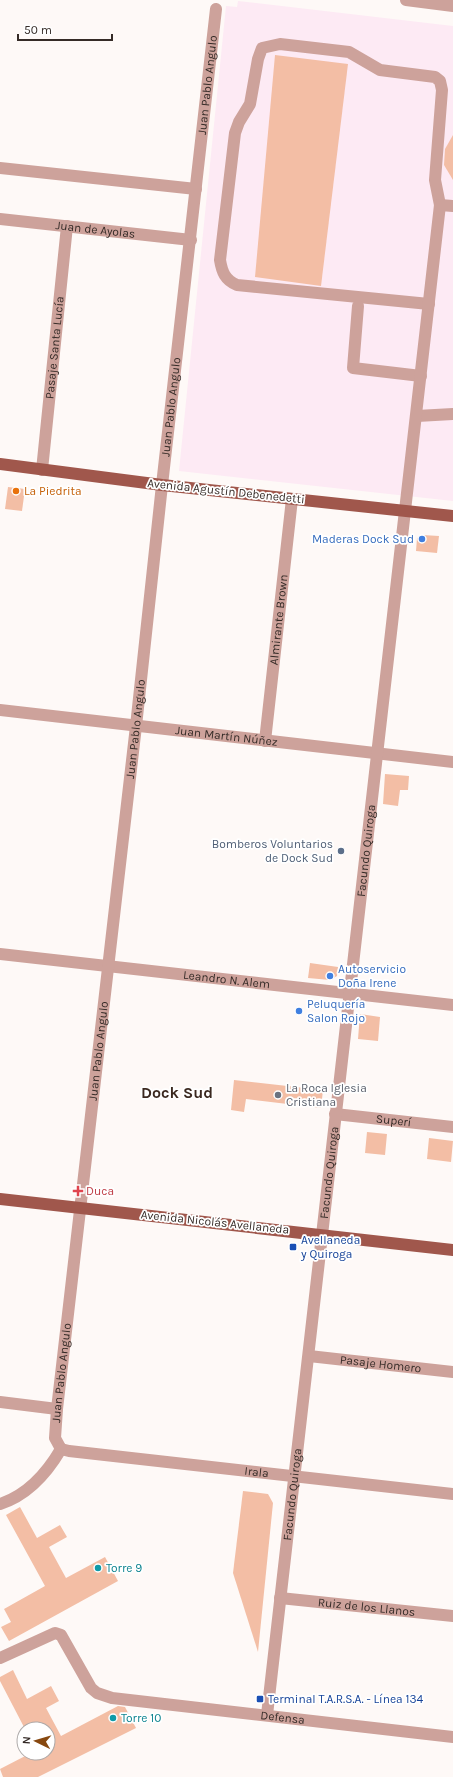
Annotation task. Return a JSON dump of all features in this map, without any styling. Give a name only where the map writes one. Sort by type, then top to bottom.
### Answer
[{"type":"main road","name":"Avenida Agustín Debenedetti","points":[[0,464],[162,485],[453,516]]},
{"type":"main road","name":"Avenida Nicolás Avellaneda","points":[[0,1199],[322,1234],[453,1250]]},
{"type":"street","points":[[406,0],[453,6]]},
{"type":"street","name":"Juan Pablo Angulo","points":[[61,1449],[55,1438],[57,1409],[107,966],[136,726],[216,8]]},
{"type":"street","name":"Facundo Quiroga","points":[[267,1715],[309,1356],[335,1114],[417,416],[440,205],[435,180],[442,90],[440,81],[435,77],[380,70],[349,52],[280,44],[262,48],[258,59],[254,93],[250,104],[234,133],[220,260],[221,269],[225,276],[229,282],[237,285],[429,304]]},
{"type":"street","points":[[0,168],[196,189]]},
{"type":"street","points":[[440,205],[453,206]]},
{"type":"street","name":"Juan de Ayolas","points":[[0,219],[191,240]]},
{"type":"street","name":"Pasaje Santa Lucía","points":[[42,470],[67,226]]},
{"type":"street","points":[[358,306],[353,368],[421,376]]},
{"type":"street","points":[[417,416],[453,414]]},
{"type":"street","name":"Almirante Brown","points":[[265,741],[292,498]]},
{"type":"street","name":"Juan Martín Núñez","points":[[0,710],[453,762]]},
{"type":"street","name":"Leandro N. Alem","points":[[0,954],[453,1005]]},
{"type":"street","name":"Superí","points":[[335,1114],[453,1127]]},
{"type":"street","name":"Pasaje Homero","points":[[309,1356],[453,1372]]},
{"type":"street","points":[[0,1402],[57,1409]]},
{"type":"street","points":[[0,1504],[18,1495],[40,1480],[51,1466],[61,1449]]},
{"type":"street","name":"Irala","points":[[61,1449],[294,1477],[453,1494]]},
{"type":"street","name":"Ruiz de los Llanos","points":[[280,1598],[453,1616]]},
{"type":"street","name":"Defensa","points":[[0,1658],[55,1633],[61,1636],[91,1688],[97,1693],[112,1698],[453,1737]]},
{"type":"shaded area","points":[[238,1],[453,26],[453,501],[179,471],[226,6],[237,7]]},
{"type":"building","points":[[275,55],[348,64],[321,286],[255,277]]},
{"type":"building","points":[[453,135],[453,180],[444,165],[445,149]]},
{"type":"building","points":[[8,487],[25,489],[22,511],[5,509]]},
{"type":"building","points":[[423,535],[439,536],[437,553],[416,551],[417,538]]},
{"type":"building","points":[[385,774],[409,776],[408,790],[400,790],[398,806],[383,804]]},
{"type":"building","points":[[310,963],[338,967],[337,976],[330,980],[308,978]]},
{"type":"building","points":[[360,1014],[380,1017],[378,1041],[358,1039]]},
{"type":"building","name":"La Roca Iglesia Cristiana","points":[[234,1080],[323,1090],[321,1108],[246,1099],[244,1112],[231,1110]]},
{"type":"building","points":[[367,1132],[387,1134],[385,1155],[365,1153]]},
{"type":"building","points":[[429,1138],[453,1141],[451,1162],[427,1159]]},
{"type":"building","points":[[243,1491],[268,1494],[273,1503],[258,1652],[233,1573]]},
{"type":"building","name":"Torre 9","points":[[20,1507],[37,1538],[60,1525],[67,1537],[49,1547],[66,1578],[105,1557],[118,1581],[9,1641],[1,1627],[11,1622],[4,1609],[45,1586],[6,1515]]},
{"type":"building","name":"Torre 10","points":[[13,1670],[27,1699],[51,1686],[59,1701],[46,1708],[53,1721],[21,1721],[0,1681],[0,1677]]},
{"type":"building","name":"Torre 10","points":[[118,1706],[125,1707],[136,1728],[38,1777],[3,1777],[0,1769],[16,1761],[56,1761],[56,1727],[61,1736]]},
{"type":"place","name":"La Piedrita","points":[[16,491]]},
{"type":"place","name":"Maderas Dock Sud","points":[[422,539]]},
{"type":"place","name":"Bomberos Voluntarios de Dock Sud","points":[[341,851]]},
{"type":"place","name":"Autoservicio Doña Irene","points":[[330,976]]},
{"type":"place","name":"Peluquería Salon Rojo","points":[[299,1011]]},
{"type":"place","name":"La Roca Iglesia Cristiana","points":[[278,1095]]},
{"type":"place","name":"Duca","points":[[78,1191]]},
{"type":"place","name":"Avellaneda y Quiroga","points":[[293,1247]]},
{"type":"place","name":"Torre 9","points":[[98,1568]]},
{"type":"place","name":"Terminal T.A.R.S.A. - Línea 134","points":[[260,1699]]},
{"type":"place","name":"Torre 10","points":[[113,1718]]},
{"type":"district","name":"Dock Sud","points":[[177,1092]]}]
